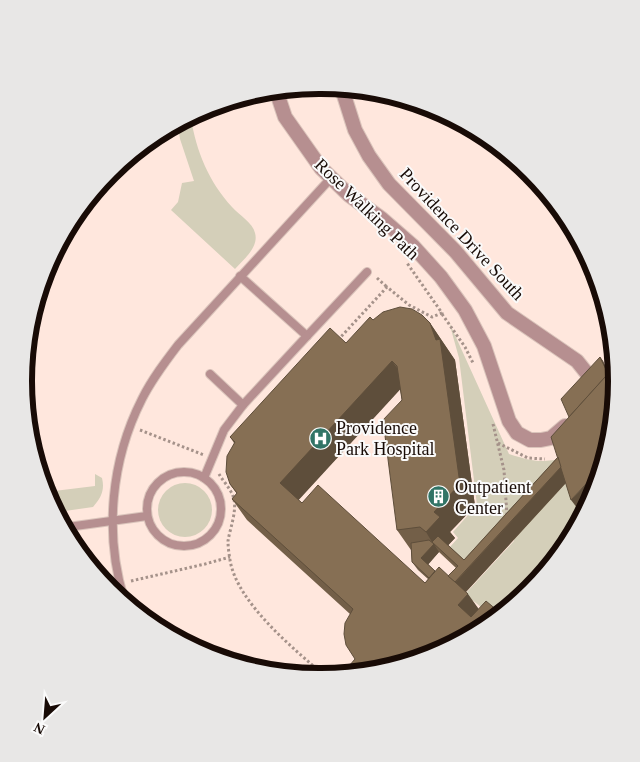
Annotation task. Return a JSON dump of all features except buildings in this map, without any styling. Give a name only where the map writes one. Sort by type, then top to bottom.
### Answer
[{"type":"street","name":"Providence Drive South","points":[[344,94],[355,130],[369,156],[389,184],[456,252],[508,313],[577,361],[589,376]]},
{"type":"street","points":[[278,97],[285,117],[321,168],[349,195],[382,219],[413,246],[441,278],[465,310],[484,346],[509,421],[517,433],[530,440],[551,438],[571,420]]},
{"type":"lane","points":[[119,585],[112,522],[116,476],[129,427],[142,398],[156,374],[178,345],[331,178]]},
{"type":"lane","points":[[204,478],[224,430],[243,405],[367,272]]},
{"type":"lane","points":[[240,276],[307,336]]},
{"type":"lane","points":[[210,374],[243,405]]},
{"type":"lane","points":[[174,473],[198,474],[204,478],[217,491],[221,503],[221,516],[217,528],[208,538],[197,545],[184,547],[172,545],[161,539],[153,531],[146,508],[149,496],[155,486],[163,478],[174,473]]},
{"type":"lane","points":[[72,527],[147,516]]},
{"type":"path","name":"Rose Walking Path","points":[[406,261],[442,313],[477,370]]},
{"type":"path","points":[[335,344],[387,288],[409,305],[432,318]]},
{"type":"path","points":[[429,324],[432,318],[442,313]]},
{"type":"path","points":[[491,415],[504,470],[507,522]]},
{"type":"path","points":[[129,427],[204,455],[227,485],[234,498],[233,517],[228,543],[230,557],[239,586],[252,607],[316,668]]},
{"type":"path","points":[[219,475],[222,466]]},
{"type":"path","points":[[119,585],[230,557]]},
{"type":"shaded area","points":[[192,124],[200,154],[210,177],[235,210],[254,229],[256,238],[253,248],[235,269],[171,210],[178,202],[182,183],[194,181],[179,131]]},
{"type":"shaded area","points":[[449,322],[509,454],[537,461],[566,458],[581,503],[559,541],[536,571],[510,597],[483,618],[487,612],[465,594],[514,541],[514,510],[466,562],[449,548],[458,538],[453,532],[477,505],[459,358]]},
{"type":"shaded area","points":[[95,474],[102,478],[103,490],[93,507],[64,511],[54,491],[95,486]]},
{"type":"shaded area","points":[[180,483],[190,483],[200,487],[208,495],[212,510],[208,525],[200,533],[190,537],[180,537],[170,533],[162,525],[158,515],[158,505],[162,495],[170,487]]},
{"type":"place","name":"Providence Park Hospital","points":[[320,438]]},
{"type":"place","name":"Outpatient Center","points":[[439,497]]}]
